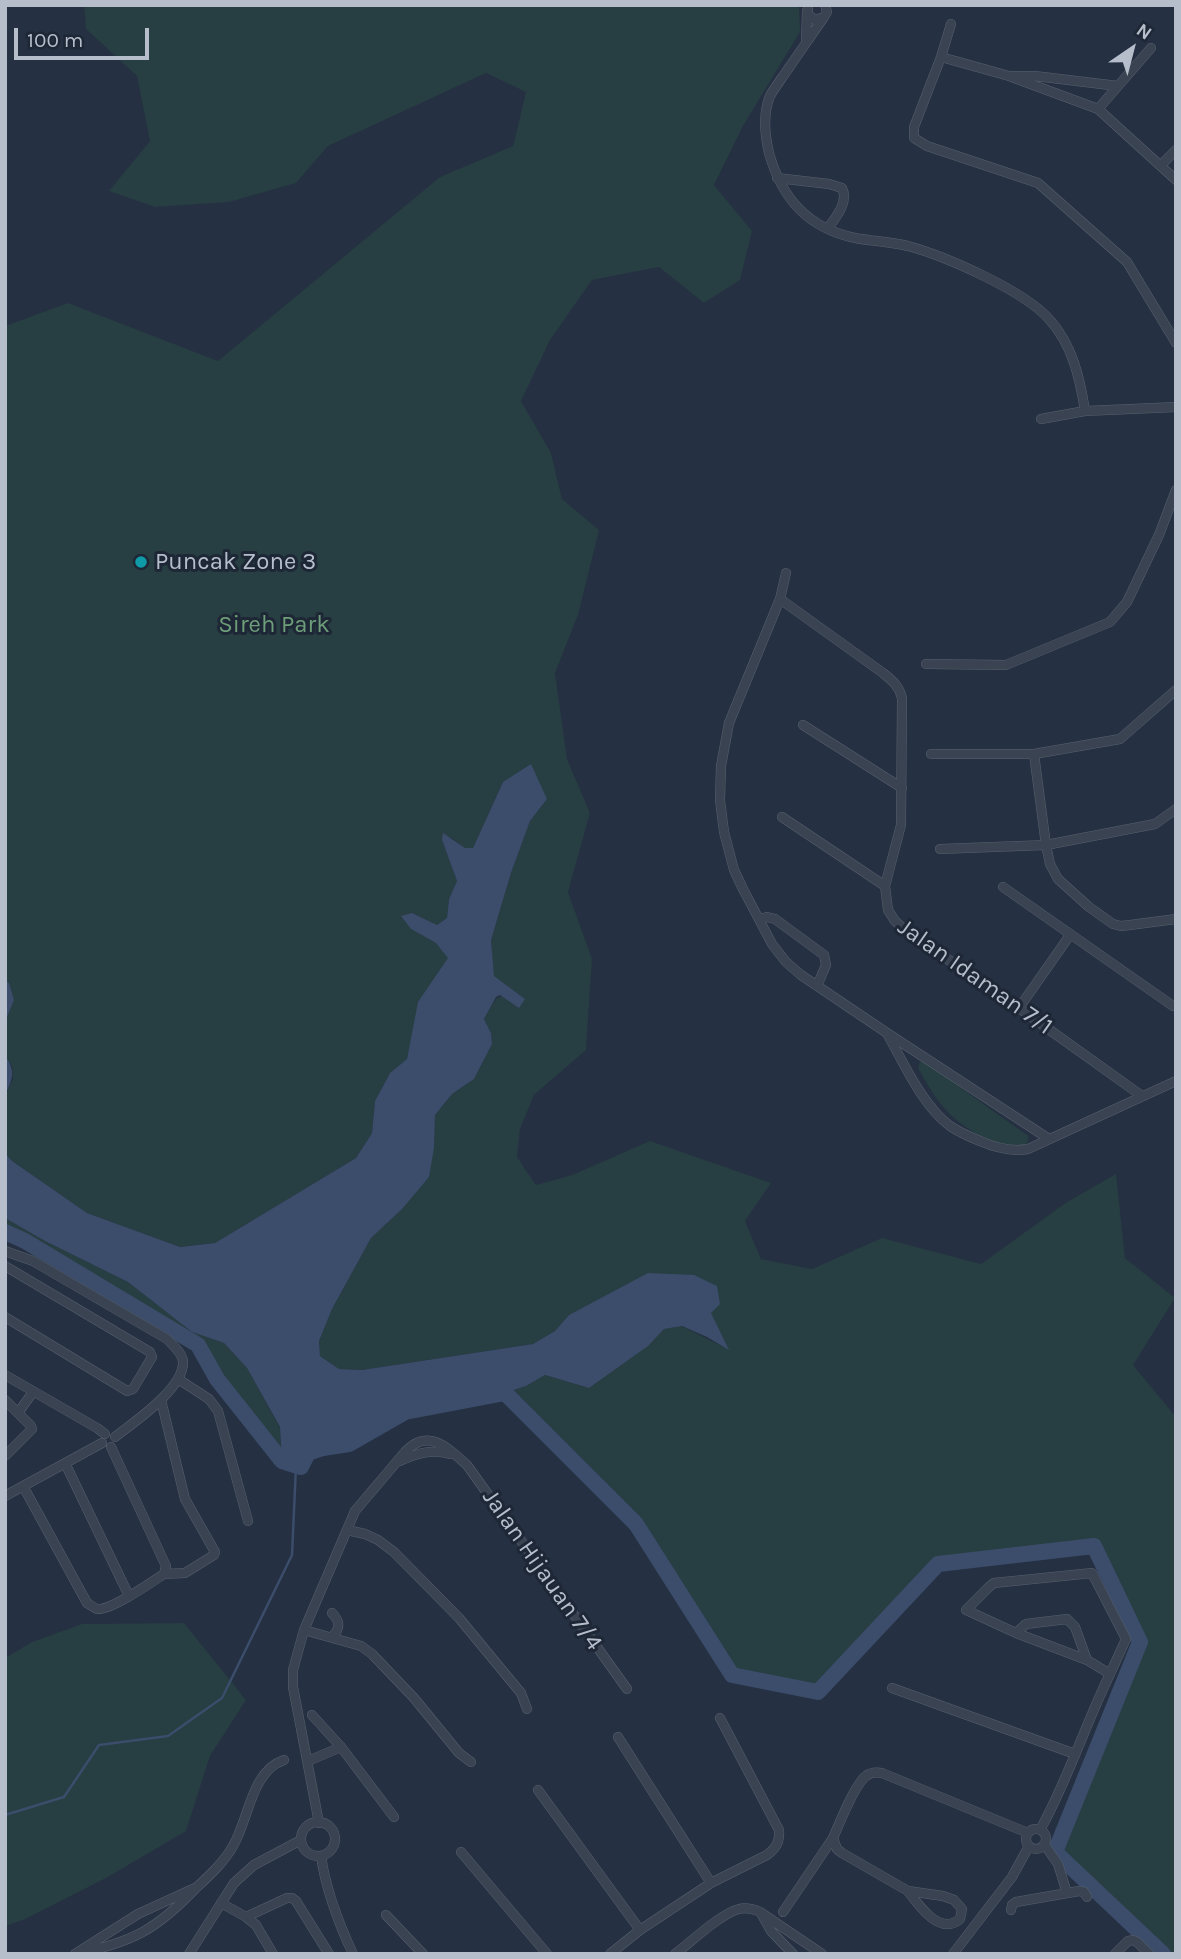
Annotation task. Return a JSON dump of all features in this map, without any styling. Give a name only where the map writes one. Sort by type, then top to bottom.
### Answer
[{"type":"street","points":[[807,8],[809,17],[815,20],[826,8]]},
{"type":"street","points":[[806,44],[807,8]]},
{"type":"street","points":[[826,8],[806,44],[770,97],[765,120],[767,145],[778,178],[789,199],[802,213],[818,224],[852,237],[908,246],[958,265],[1009,289],[1047,316],[1065,338],[1082,392],[1085,411]]},
{"type":"street","points":[[951,24],[914,127],[914,138],[927,146],[1038,183],[1127,262],[1176,343]]},
{"type":"street","points":[[1098,109],[1151,48]]},
{"type":"street","points":[[941,57],[1009,76],[1098,109],[1176,180]]},
{"type":"street","points":[[1009,76],[1035,76],[1118,86]]},
{"type":"street","points":[[1161,165],[1176,149]]},
{"type":"street","points":[[778,178],[842,188],[844,201],[828,228]]},
{"type":"street","points":[[1041,419],[1085,411],[1176,407]]},
{"type":"street","points":[[926,664],[1006,665],[1110,622],[1128,602],[1159,536],[1176,490]]},
{"type":"street","points":[[786,573],[780,599],[737,701],[724,742],[720,800],[728,852],[743,889],[772,944],[786,962],[817,986],[1049,1139]]},
{"type":"street","name":"Jalan Idaman 7/1","points":[[780,599],[894,681],[901,692],[900,834],[885,886],[886,905],[895,921],[1142,1096]]},
{"type":"street","points":[[931,754],[1034,754],[1120,740],[1176,690]]},
{"type":"street","points":[[803,724],[902,788]]},
{"type":"street","points":[[1034,754],[1046,845],[1050,864],[1058,879],[1113,924],[1130,925],[1176,919]]},
{"type":"street","points":[[940,849],[1046,845],[1155,824],[1176,809]]},
{"type":"street","points":[[782,817],[885,886]]},
{"type":"street","points":[[1003,887],[1172,1006]]},
{"type":"street","points":[[760,919],[775,919],[824,955],[826,965],[817,986]]},
{"type":"street","points":[[1019,1008],[1070,935]]},
{"type":"street","points":[[887,1033],[906,1069],[939,1115],[951,1126],[1002,1149],[1028,1149],[1176,1081]]},
{"type":"street","points":[[906,1069],[920,1055]]},
{"type":"street","points":[[5,1251],[42,1266],[167,1339],[177,1349],[183,1361],[178,1379],[161,1400],[115,1437],[112,1434],[106,1442],[5,1496]]},
{"type":"street","points":[[5,1266],[126,1337],[150,1352],[152,1357],[130,1391],[5,1317]]},
{"type":"street","points":[[32,1281],[42,1266]]},
{"type":"street","points":[[126,1337],[136,1321]]},
{"type":"street","points":[[5,1374],[97,1428],[166,1566],[164,1574]]},
{"type":"street","points":[[178,1379],[209,1399],[218,1411],[248,1521]]},
{"type":"street","points":[[18,1413],[33,1392]]},
{"type":"street","points":[[5,1400],[32,1429],[5,1455]]},
{"type":"street","points":[[23,1486],[88,1603],[97,1609],[106,1608],[129,1596],[164,1574],[184,1573],[214,1555],[215,1552],[186,1499],[161,1400]]},
{"type":"street","name":"Jalan Hijauan 7/4","points":[[347,1530],[362,1501],[411,1446],[427,1440],[435,1442],[467,1465],[481,1483],[626,1689]]},
{"type":"street","points":[[65,1464],[129,1596]]},
{"type":"street","points":[[319,1822],[306,1827],[301,1840],[307,1853],[321,1856],[329,1852],[335,1839],[332,1830],[319,1822],[293,1687],[293,1670],[304,1630],[347,1530],[378,1540],[394,1552],[459,1618],[521,1693],[527,1709]]},
{"type":"street","points":[[1040,1830],[1056,1801],[1092,1710],[1110,1674],[1126,1639],[1092,1573],[994,1583],[966,1610],[1016,1633],[1087,1660],[1110,1674]]},
{"type":"street","points":[[332,1614],[338,1619],[339,1626],[332,1637]]},
{"type":"street","points":[[1016,1633],[1026,1624],[1067,1619],[1075,1627],[1087,1660]]},
{"type":"street","points":[[304,1630],[361,1646],[372,1654],[414,1698],[458,1752],[471,1762]]},
{"type":"street","points":[[892,1688],[1075,1754]]},
{"type":"street","points":[[313,1715],[394,1817]]},
{"type":"street","points":[[610,1954],[640,1930],[711,1884],[767,1855],[777,1844],[779,1830],[720,1718]]},
{"type":"street","points":[[618,1737],[711,1884]]},
{"type":"street","points":[[308,1761],[341,1748]]},
{"type":"street","points":[[75,1954],[104,1948],[139,1935],[161,1922],[221,1863],[238,1837],[259,1780],[274,1763],[284,1760]]},
{"type":"street","points":[[783,1912],[833,1838],[866,1775],[877,1772],[1028,1833]]},
{"type":"street","points":[[538,1790],[640,1930]]},
{"type":"street","points":[[1033,1829],[1040,1830],[1046,1838],[1044,1844],[1039,1848],[1029,1846],[1026,1840],[1028,1833],[1033,1829]]},
{"type":"street","points":[[833,1838],[837,1849],[908,1891],[923,1911],[933,1919],[946,1925],[960,1919],[961,1909],[954,1900],[932,1893],[908,1891]]},
{"type":"street","points":[[189,1954],[234,1883],[254,1865],[301,1840]]},
{"type":"street","points":[[1044,1844],[1058,1864],[1067,1893]]},
{"type":"street","points":[[953,1954],[1012,1877],[1029,1846]]},
{"type":"street","points":[[461,1852],[547,1954]]},
{"type":"street","points":[[321,1856],[323,1872],[338,1921],[354,1954]]},
{"type":"street","points":[[75,1954],[138,1914],[197,1888]]},
{"type":"street","points":[[1011,1910],[1016,1902],[1067,1893],[1082,1891],[1087,1897]]},
{"type":"street","points":[[246,1917],[292,1898],[296,1900],[329,1954]]},
{"type":"street","points":[[221,1903],[256,1925],[272,1954]]},
{"type":"street","points":[[676,1954],[721,1918],[740,1908],[760,1912],[816,1952]]},
{"type":"street","points":[[760,1912],[771,1931],[793,1954]]},
{"type":"street","points":[[386,1914],[423,1954]]},
{"type":"street","points":[[1115,1954],[1132,1940],[1149,1954]]},
{"type":"green space","name":"Sireh Park","points":[[84,5],[799,5],[800,32],[743,126],[714,185],[752,231],[740,280],[704,303],[659,267],[592,280],[550,340],[521,401],[551,453],[562,499],[599,530],[578,615],[555,673],[567,759],[590,813],[568,892],[592,959],[586,1050],[534,1095],[520,1129],[517,1157],[536,1185],[572,1175],[650,1141],[771,1183],[745,1221],[761,1259],[812,1269],[882,1238],[981,1264],[1067,1202],[1116,1174],[1125,1258],[1175,1298],[1133,1365],[1176,1417],[1176,1954],[1163,1954],[1055,1852],[1140,1642],[1094,1546],[938,1564],[818,1692],[732,1675],[636,1524],[505,1393],[526,1386],[545,1375],[589,1388],[647,1346],[664,1329],[681,1326],[728,1349],[710,1313],[569,1315],[555,1331],[533,1344],[362,1370],[339,1369],[320,1356],[319,1341],[332,1309],[371,1238],[402,1209],[434,1148],[435,1115],[452,1094],[474,1079],[492,1044],[491,1033],[484,1019],[492,1004],[502,996],[525,999],[493,976],[491,940],[530,821],[547,799],[503,782],[473,848],[465,849],[452,838],[442,840],[457,881],[449,899],[447,918],[437,925],[412,913],[411,929],[436,943],[449,957],[413,1033],[407,1059],[390,1073],[375,1101],[372,1133],[356,1158],[215,1243],[180,1247],[87,1213],[12,1161],[5,1153],[5,1095],[13,1079],[12,1066],[5,1055],[5,1022],[14,1000],[9,983],[5,980],[5,326],[68,303],[218,361],[440,177],[513,146],[526,92],[486,73],[328,146],[296,183],[229,202],[155,207],[109,191],[150,141],[137,76],[86,29]]},
{"type":"green space","points":[[923,1061],[1027,1135],[1027,1143],[1014,1148],[1003,1146],[985,1139],[958,1121],[941,1104],[927,1084],[918,1068]]},
{"type":"green space","points":[[5,1218],[128,1282],[192,1332],[224,1343],[247,1368],[280,1428],[282,1461],[217,1379],[198,1345],[25,1241],[5,1232]]},
{"type":"green space","points":[[184,1623],[246,1700],[210,1756],[186,1831],[108,1877],[23,1920],[5,1926],[5,1658],[32,1642],[82,1624]]},
{"type":"water","points":[[531,764],[547,799],[530,821],[491,940],[494,976],[525,999],[519,1008],[500,995],[496,997],[484,1019],[491,1033],[492,1044],[474,1079],[452,1094],[435,1115],[434,1148],[429,1177],[402,1209],[371,1238],[332,1309],[319,1341],[320,1356],[339,1369],[362,1370],[533,1344],[555,1331],[569,1315],[648,1273],[694,1275],[717,1286],[720,1304],[711,1313],[729,1350],[682,1326],[664,1329],[648,1346],[589,1388],[545,1375],[526,1386],[505,1393],[405,1412],[349,1444],[308,1453],[301,1467],[282,1461],[280,1427],[247,1368],[224,1343],[192,1332],[128,1282],[5,1218],[5,1153],[12,1161],[87,1213],[180,1247],[215,1243],[356,1158],[372,1133],[375,1101],[390,1073],[407,1059],[418,1002],[448,958],[436,943],[411,929],[401,916],[412,913],[437,925],[447,918],[449,899],[457,881],[442,840],[443,833],[465,848],[473,848],[503,782]]},
{"type":"water","points":[[5,980],[9,983],[14,1000],[5,1022]]},
{"type":"water","points":[[5,1055],[12,1075],[5,1095]]},
{"type":"waterway","points":[[5,1232],[25,1241],[198,1345],[217,1379],[282,1461],[301,1467],[308,1453],[349,1444],[405,1412],[505,1393],[636,1524],[732,1675],[818,1692],[938,1564],[1094,1546],[1140,1642],[1055,1852],[1163,1954]]},
{"type":"waterway","points":[[5,1815],[64,1797],[99,1745],[168,1736],[222,1698],[292,1555],[296,1466]]},
{"type":"place","name":"Puncak Zone 3","points":[[141,562]]}]
